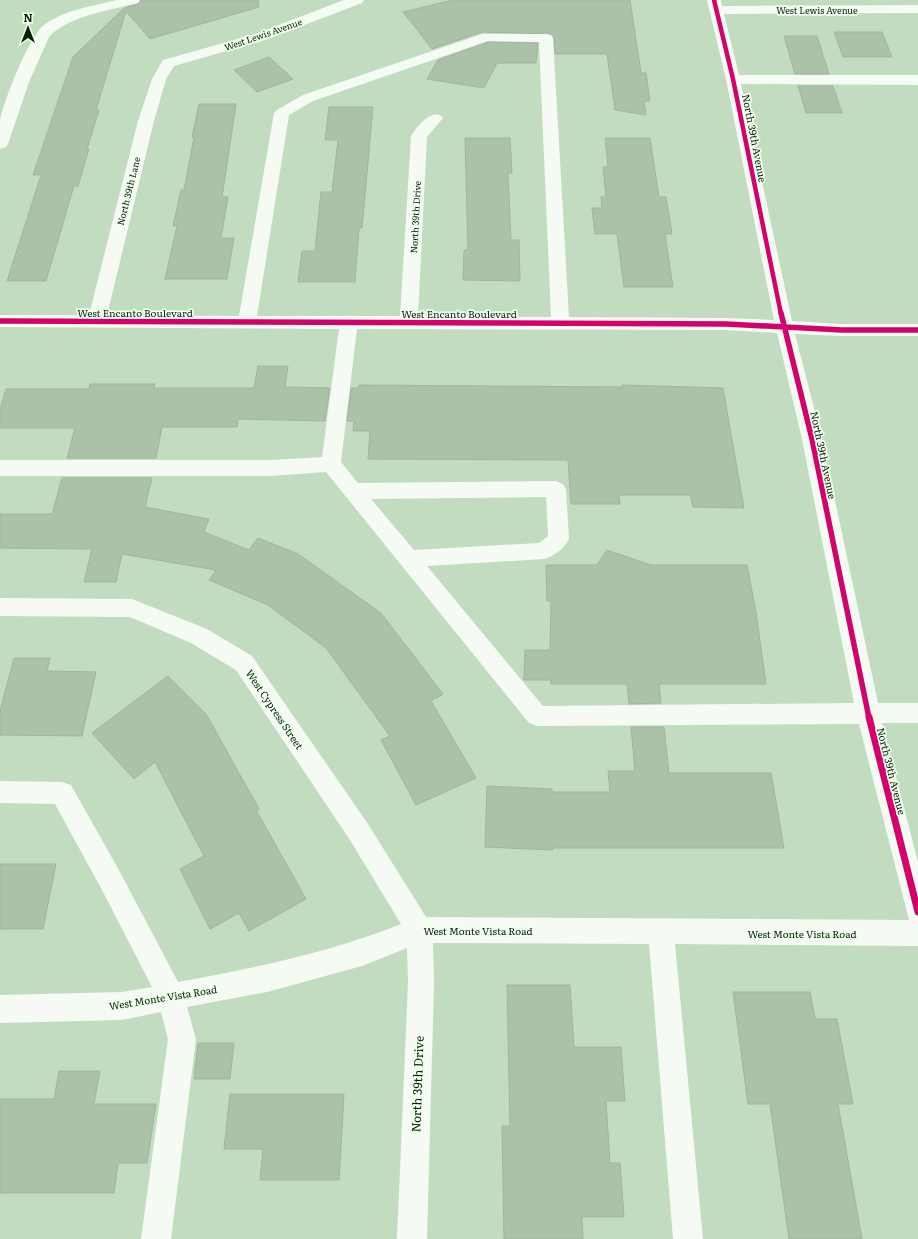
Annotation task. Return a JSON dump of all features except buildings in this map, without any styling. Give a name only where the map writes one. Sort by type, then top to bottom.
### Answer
[{"type":"street","points":[[0,144],[35,49],[48,29],[89,12],[133,0]]},
{"type":"street","name":"West Lewis Avenue","points":[[168,63],[260,37],[357,0]]},
{"type":"street","name":"West Lewis Avenue","points":[[715,5],[859,5],[918,9]]},
{"type":"street","name":"North 39th Avenue","points":[[715,5],[733,79],[784,327],[812,439],[868,713],[918,912]]},
{"type":"street","points":[[247,322],[282,113],[308,98],[487,37],[546,38],[560,324]]},
{"type":"street","name":"North 39th Lane","points":[[96,322],[146,121],[159,79],[168,63]]},
{"type":"street","points":[[733,79],[918,80]]},
{"type":"street","name":"North 39th Drive","points":[[409,323],[419,136],[435,118]]},
{"type":"street","name":"West Encanto Boulevard","points":[[0,321],[726,324],[842,330],[918,330]]},
{"type":"street","points":[[349,323],[331,464],[537,716],[918,713]]},
{"type":"street","points":[[0,468],[270,468],[331,464]]},
{"type":"street","points":[[352,491],[556,490],[560,539],[544,551],[408,559]]},
{"type":"street","name":"West Cypress Street","points":[[0,607],[132,608],[199,636],[244,663],[359,832],[419,930]]},
{"type":"street","points":[[0,792],[62,793],[111,880],[171,998],[182,1039],[156,1239]]},
{"type":"street","name":"North 39th Drive","points":[[412,1239],[420,983],[419,930]]},
{"type":"street","name":"West Monte Vista Road","points":[[0,1009],[122,1006],[171,998],[274,977],[362,953],[419,930],[918,933]]},
{"type":"street","points":[[661,932],[688,1239]]},
{"type":"cycle path","points":[[714,0],[733,79],[776,292],[812,439],[868,713],[918,912]]},
{"type":"cycle path","points":[[0,321],[726,324],[842,330],[918,330]]}]
